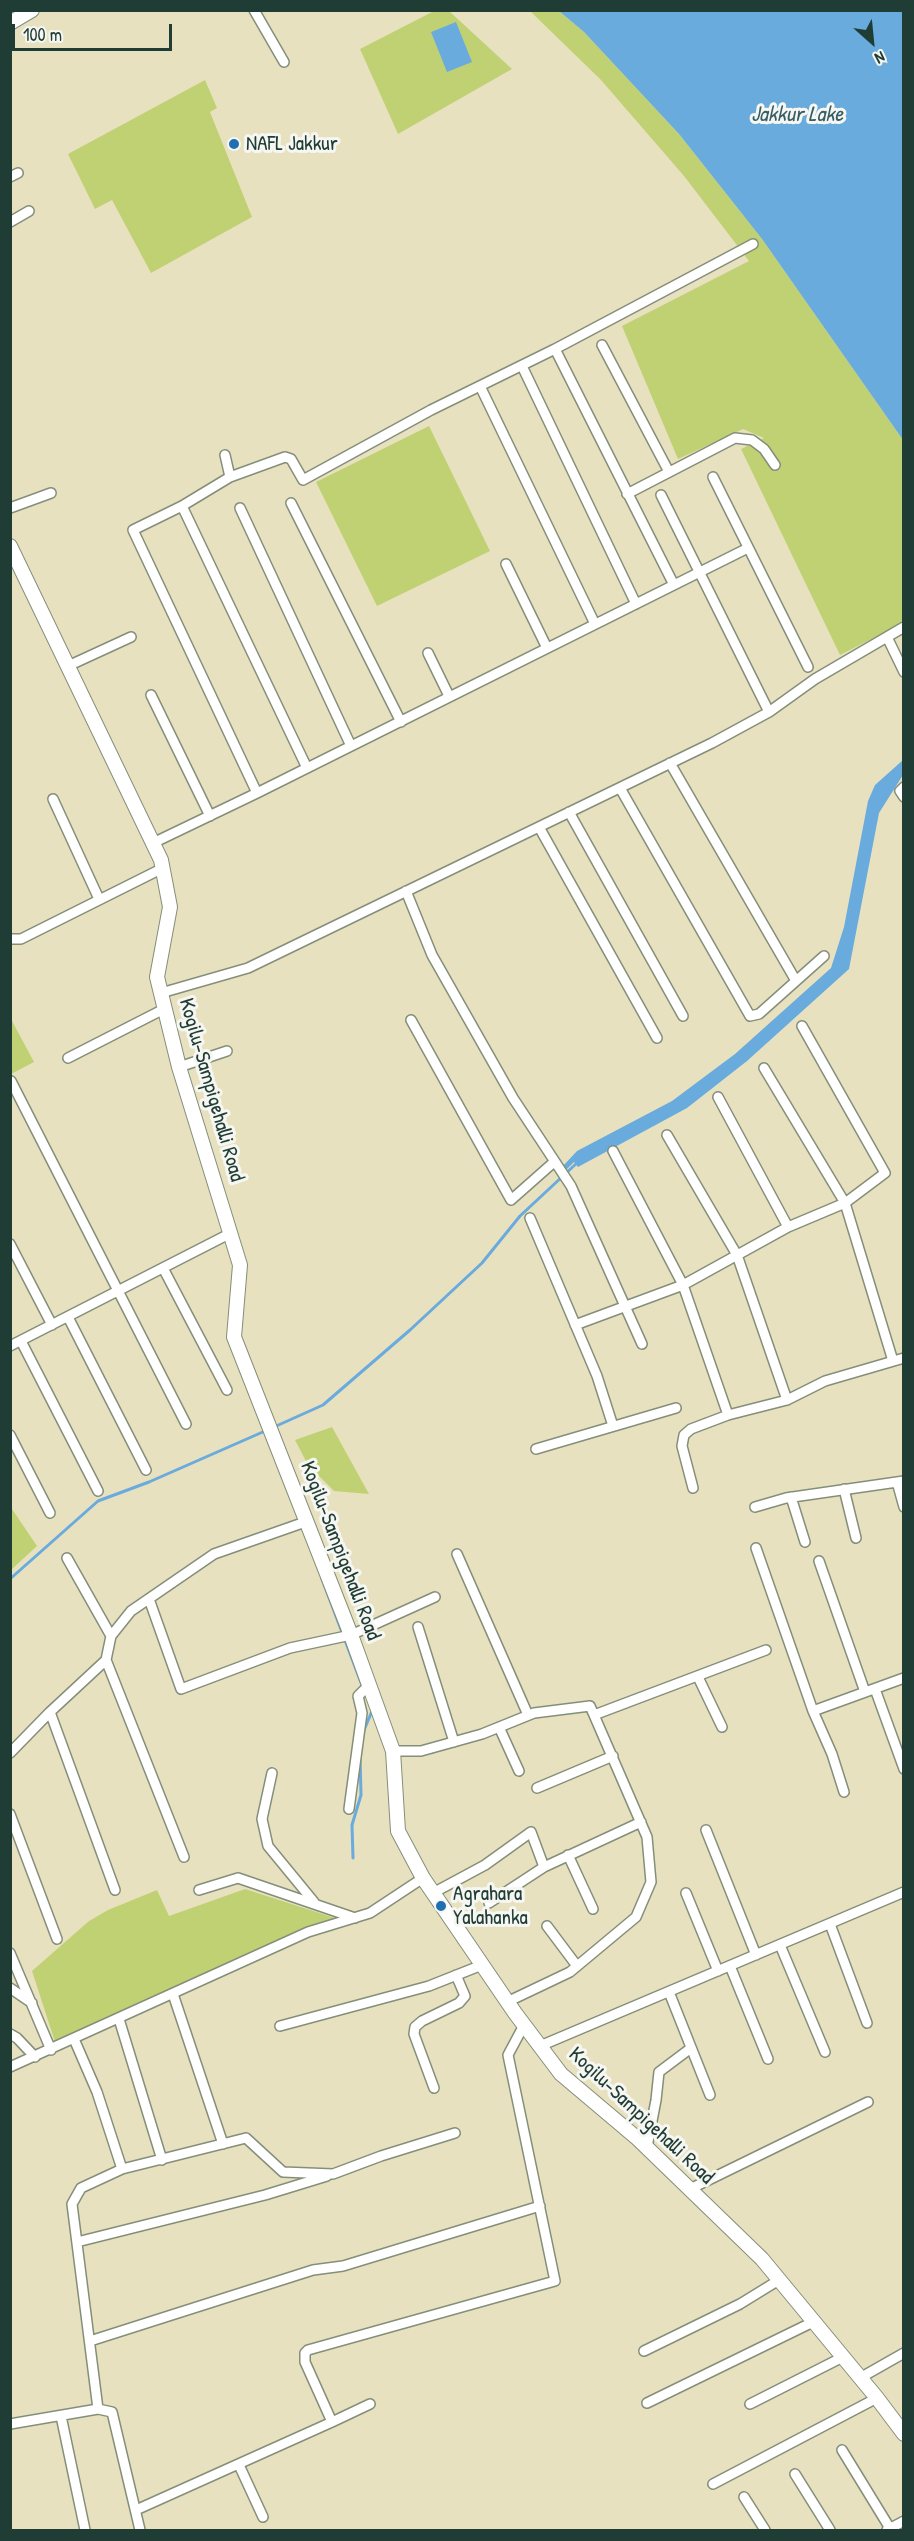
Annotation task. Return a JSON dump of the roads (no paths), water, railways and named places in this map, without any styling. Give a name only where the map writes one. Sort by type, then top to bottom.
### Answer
[{"type":"street","points":[[10,23],[32,10]]},
{"type":"street","points":[[254,10],[284,62]]},
{"type":"street","points":[[10,222],[29,211]]},
{"type":"street","points":[[257,793],[133,530],[182,506],[230,477],[285,457],[291,459],[303,480],[753,244]]},
{"type":"street","points":[[602,345],[669,472]]},
{"type":"street","points":[[555,349],[674,585]]},
{"type":"street","points":[[522,366],[636,604]]},
{"type":"street","points":[[480,386],[595,624]]},
{"type":"street","points":[[627,494],[735,438],[752,440],[764,449],[775,465]]},
{"type":"street","points":[[225,454],[230,477]]},
{"type":"street","points":[[713,477],[808,668]]},
{"type":"street","points":[[10,508],[51,493]]},
{"type":"street","points":[[661,495],[769,712]]},
{"type":"street","points":[[291,502],[401,722]]},
{"type":"street","points":[[182,506],[307,768]]},
{"type":"street","points":[[240,508],[351,746]]},
{"type":"street","name":"Kogilu-Sampigehalli Road","points":[[10,546],[163,868],[170,907],[157,977],[179,1067],[240,1264],[234,1337],[308,1521],[393,1751],[398,1831],[433,1893],[507,2002],[561,2074],[647,2147],[762,2259],[877,2398],[903,2434]]},
{"type":"street","points":[[153,843],[748,548]]},
{"type":"street","points":[[506,564],[547,648]]},
{"type":"street","points":[[161,993],[248,969],[620,788],[769,712],[816,680],[903,627]]},
{"type":"street","points":[[68,666],[131,637]]},
{"type":"street","points":[[887,638],[903,672]]},
{"type":"street","points":[[428,653],[449,696]]},
{"type":"street","points":[[151,694],[210,816]]},
{"type":"street","points":[[670,763],[796,981]]},
{"type":"street","points":[[903,787],[900,791],[903,797]]},
{"type":"street","points":[[620,788],[750,1016],[759,1014],[824,956]]},
{"type":"street","points":[[53,799],[99,899]]},
{"type":"street","points":[[569,812],[683,1016]]},
{"type":"street","points":[[539,827],[657,1038]]},
{"type":"street","points":[[10,939],[21,939],[163,868]]},
{"type":"street","points":[[406,891],[432,955],[513,1098],[571,1186],[642,1344]]},
{"type":"street","points":[[68,1058],[164,1009]]},
{"type":"street","points":[[411,1020],[511,1200],[554,1162]]},
{"type":"street","points":[[575,1325],[683,1285],[788,1227],[845,1203],[885,1173],[802,1026]]},
{"type":"street","points":[[179,1067],[227,1051]]},
{"type":"street","points":[[764,1068],[845,1203],[893,1362]]},
{"type":"street","points":[[11,1081],[186,1424]]},
{"type":"street","points":[[718,1097],[788,1227]]},
{"type":"street","points":[[667,1135],[737,1256],[787,1400]]},
{"type":"street","points":[[613,1151],[683,1285],[728,1415]]},
{"type":"street","points":[[530,1218],[597,1376],[613,1426]]},
{"type":"street","points":[[10,1346],[231,1233]]},
{"type":"street","points":[[10,1244],[52,1325]]},
{"type":"street","points":[[163,1268],[227,1390]]},
{"type":"street","points":[[68,1317],[146,1470]]},
{"type":"street","points":[[21,1341],[98,1491]]},
{"type":"street","points":[[693,1488],[682,1446],[684,1435],[691,1429],[728,1415],[787,1400],[825,1381],[903,1358]]},
{"type":"street","points":[[536,1449],[676,1408]]},
{"type":"street","points":[[10,1436],[50,1513]]},
{"type":"street","points":[[755,1507],[791,1497],[900,1481],[903,1507]]},
{"type":"street","points":[[844,1489],[856,1538]]},
{"type":"street","points":[[791,1497],[805,1542]]},
{"type":"street","points":[[184,1857],[106,1660],[111,1636],[131,1611],[214,1554],[308,1521]]},
{"type":"street","points":[[756,1548],[813,1712],[832,1754],[844,1792]]},
{"type":"street","points":[[457,1554],[528,1715]]},
{"type":"street","points":[[67,1558],[111,1636]]},
{"type":"street","points":[[819,1561],[865,1692]]},
{"type":"street","points":[[149,1599],[181,1689],[290,1648],[351,1635],[435,1597]]},
{"type":"street","points":[[418,1627],[454,1742]]},
{"type":"street","points":[[594,1715],[766,1650]]},
{"type":"street","points":[[10,1753],[106,1660]]},
{"type":"street","points":[[698,1677],[722,1727]]},
{"type":"street","points":[[813,1712],[903,1678]]},
{"type":"street","points":[[349,1809],[362,1713],[358,1696],[369,1685]]},
{"type":"street","points":[[875,1689],[903,1769]]},
{"type":"street","points":[[393,1751],[421,1752],[499,1727],[528,1715],[590,1706],[613,1756],[647,1838],[651,1882],[636,1917],[570,1972],[507,2002]]},
{"type":"street","points":[[50,1712],[115,1890]]},
{"type":"street","points":[[499,1727],[519,1771]]},
{"type":"street","points":[[537,1788],[613,1756]]},
{"type":"street","points":[[272,1773],[262,1819],[268,1846],[316,1904]]},
{"type":"street","points":[[10,1815],[57,1939]]},
{"type":"street","points":[[489,1903],[544,1867],[641,1822]]},
{"type":"street","points":[[706,1830],[756,1955]]},
{"type":"street","points":[[433,1893],[485,1865],[531,1832],[544,1867]]},
{"type":"street","points":[[568,1855],[593,1909]]},
{"type":"street","points":[[199,1890],[238,1878],[355,1918]]},
{"type":"street","points":[[10,2067],[308,1932],[370,1913],[423,1878]]},
{"type":"street","points":[[540,2046],[903,1892]]},
{"type":"street","points":[[686,1893],[718,1971]]},
{"type":"street","points":[[830,1924],[867,2023]]},
{"type":"street","points":[[547,1926],[577,1966]]},
{"type":"street","points":[[780,1945],[825,2052]]},
{"type":"street","points":[[10,1953],[51,2050]]},
{"type":"street","points":[[280,2026],[429,1986],[482,1965]]},
{"type":"street","points":[[730,1966],[768,2059]]},
{"type":"street","points":[[434,2088],[414,2034],[415,2026],[459,2003],[465,1996],[456,1976]]},
{"type":"street","points":[[10,1988],[32,2002]]},
{"type":"street","points":[[669,1992],[710,2095]]},
{"type":"street","points":[[173,1994],[223,2144]]},
{"type":"street","points":[[119,2019],[162,2160]]},
{"type":"street","points":[[332,2422],[305,2362],[305,2353],[308,2350],[555,2281],[508,2055],[524,2025]]},
{"type":"street","points":[[10,2034],[35,2057]]},
{"type":"street","points":[[74,2039],[97,2092],[122,2169]]},
{"type":"street","points":[[647,2147],[656,2100],[658,2072],[692,2048]]},
{"type":"street","points":[[690,2188],[868,2102]]},
{"type":"street","points":[[77,2242],[265,2195],[455,2133]]},
{"type":"street","points":[[98,2409],[72,2204],[81,2188],[122,2169],[246,2138],[283,2172],[333,2174]]},
{"type":"street","points":[[90,2341],[313,2270],[342,2266],[540,2206]]},
{"type":"street","points":[[644,2351],[740,2304],[779,2280]]},
{"type":"street","points":[[646,2403],[813,2322]]},
{"type":"street","points":[[860,2378],[903,2353]]},
{"type":"street","points":[[750,2404],[843,2357]]},
{"type":"street","points":[[713,2484],[877,2398]]},
{"type":"street","points":[[136,2510],[370,2404]]},
{"type":"street","points":[[10,2413],[12,2424],[98,2409],[112,2412],[140,2530]]},
{"type":"street","points":[[60,2416],[86,2530]]},
{"type":"street","points":[[842,2450],[889,2530],[903,2522]]},
{"type":"street","points":[[239,2465],[262,2517]]},
{"type":"street","points":[[795,2474],[830,2530]]},
{"type":"street","points":[[744,2497],[765,2530]]},
{"type":"water","name":"Jakkur Lake","points":[[559,11],[903,11],[903,440],[762,239],[679,134],[584,32]]},
{"type":"water","points":[[456,22],[472,62],[447,72],[431,32]]},
{"type":"water","points":[[903,760],[903,775],[879,813],[849,969],[747,1061],[687,1108],[578,1167],[574,1162],[566,1170],[563,1166],[577,1151],[672,1101],[735,1054],[831,968],[844,927],[868,801],[875,785]]},
{"type":"waterway","points":[[274,1427],[323,1405],[410,1330],[482,1263],[520,1216],[578,1162]]},
{"type":"waterway","points":[[10,1579],[98,1501],[149,1482],[265,1431]]},
{"type":"waterway","points":[[322,1579],[363,1688]]},
{"type":"waterway","points":[[362,1735],[372,1711]]},
{"type":"waterway","points":[[353,1858],[352,1825],[361,1795],[360,1756]]},
{"type":"place","name":"NAFL Jakkur","points":[[234,144]]},
{"type":"place","name":"Agrahara Yalahanka","points":[[441,1906]]}]
